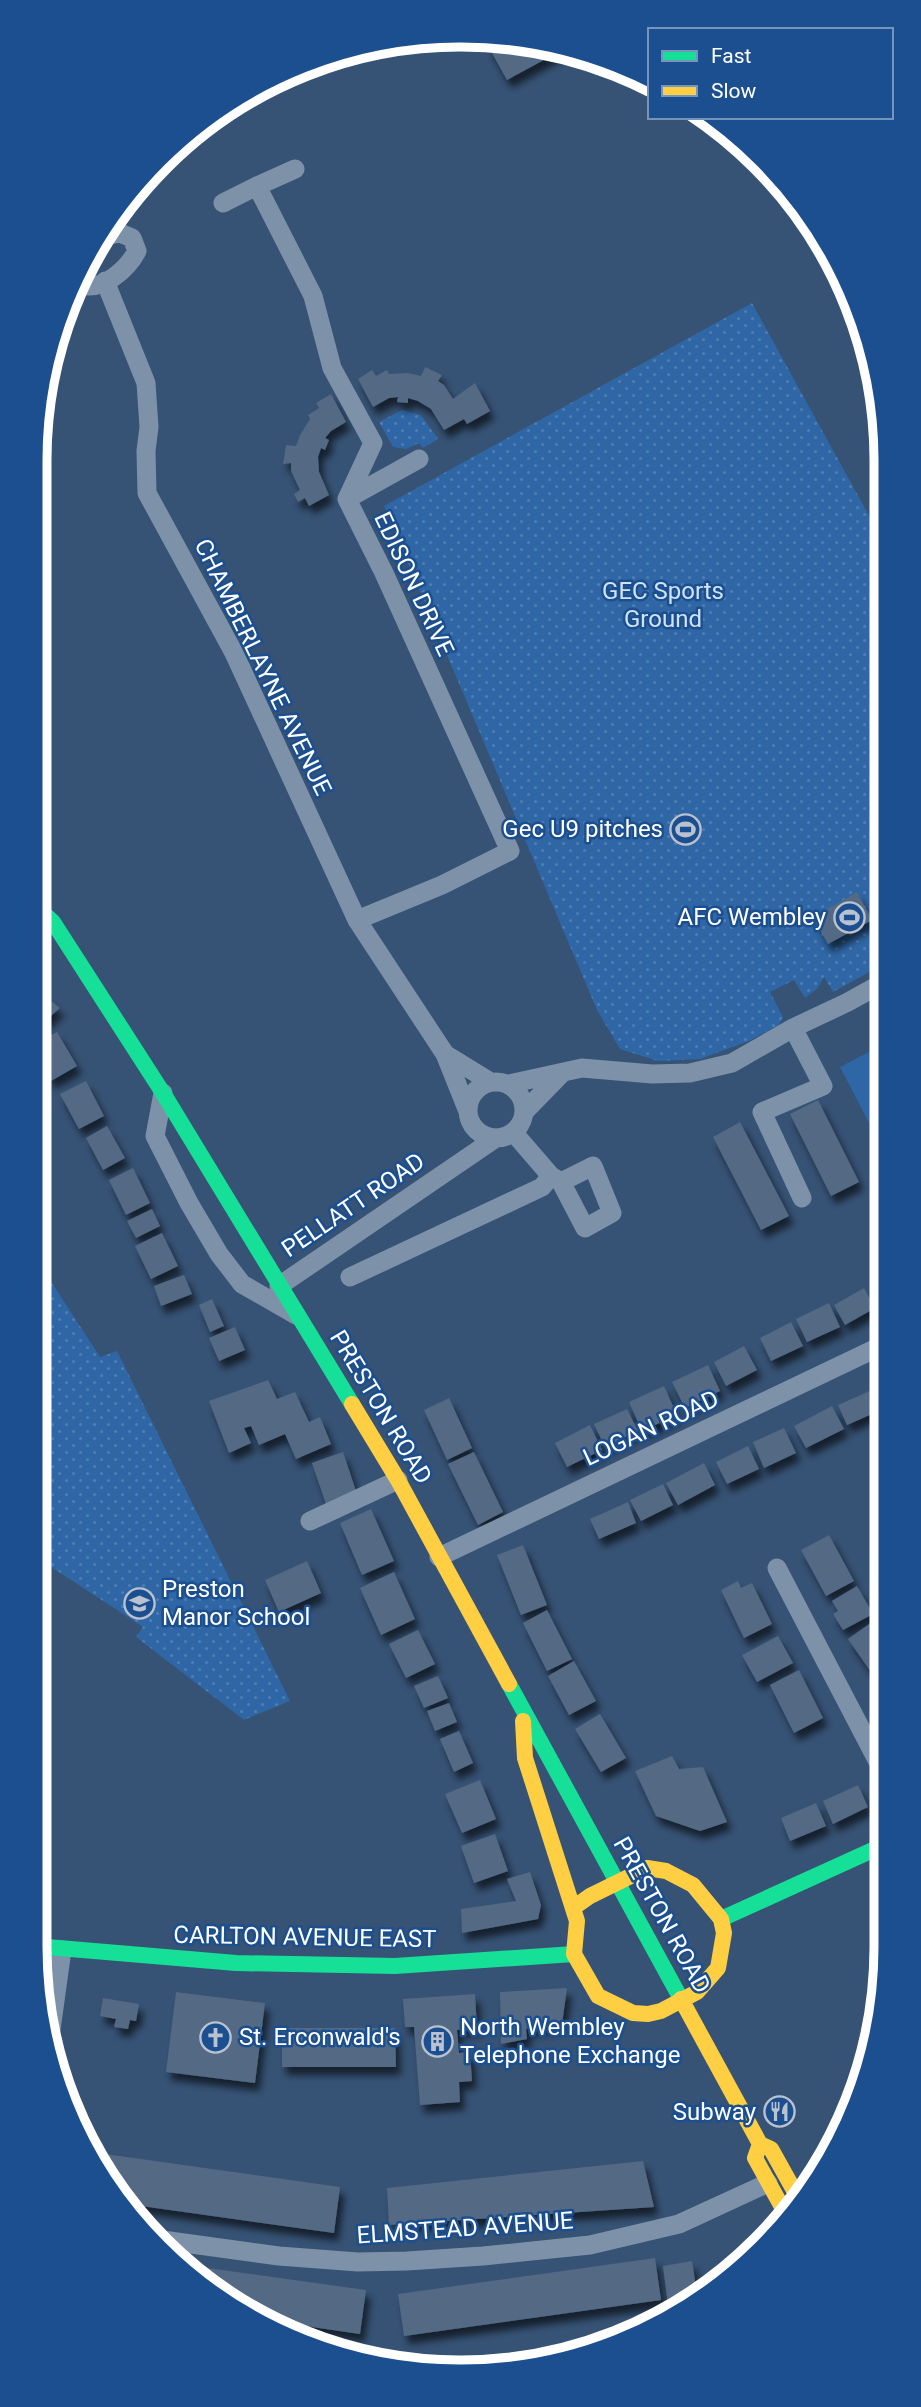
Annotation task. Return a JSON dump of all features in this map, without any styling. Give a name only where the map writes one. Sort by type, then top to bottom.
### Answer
[{"type":"street","points":[[223,203],[295,169]]},
{"type":"street","name":"EDISON DRIVE","points":[[257,186],[313,296],[332,368],[373,443],[347,499],[384,573],[510,851],[442,885],[357,920]]},
{"type":"street","points":[[86,286],[105,281],[121,272],[131,263],[138,251],[132,238],[115,234]]},
{"type":"street","name":"CHAMBERLAYNE AVENUE","points":[[105,281],[146,383],[149,427],[146,451],[147,493],[234,653],[357,920],[445,1054],[469,1116]]},
{"type":"street","points":[[347,499],[419,459]]},
{"type":"street","name":"PRESTON ROAD","points":[[47,916],[163,1093],[398,1479],[760,2144],[771,2149],[794,2190]]},
{"type":"street","points":[[489,1082],[509,1084],[582,1068],[652,1074],[690,1073],[732,1063],[793,1028],[874,988]]},
{"type":"street","points":[[793,1028],[823,1086],[762,1112],[802,1198]]},
{"type":"street","name":"CHAMBERLAYNE AVENUE","points":[[445,1054],[489,1082]]},
{"type":"street","name":"PELLATT ROAD","points":[[279,1286],[455,1165],[522,1123],[525,1111],[564,1071]]},
{"type":"street","name":"PELLATT ROAD","points":[[455,1165],[474,1091],[489,1082]]},
{"type":"street","points":[[509,1084],[522,1096],[525,1111]]},
{"type":"street","name":"PRESTON ROAD","points":[[163,1093],[155,1136],[219,1254],[242,1284],[297,1315]]},
{"type":"street","points":[[350,1277],[556,1179],[505,1135],[480,1134],[469,1116]]},
{"type":"street","name":"LOGAN ROAD","points":[[439,1557],[874,1349]]},
{"type":"street","points":[[310,1521],[398,1479]]},
{"type":"street","points":[[777,1568],[874,1754]]},
{"type":"street","name":"PRESTON ROAD","points":[[522,1709],[525,1758],[573,1908]]},
{"type":"street","points":[[721,1919],[874,1849]]},
{"type":"street","points":[[647,1868],[666,1871],[693,1885],[721,1919],[724,1933],[718,1968],[696,1992],[682,2000],[648,2014],[621,2009],[598,1996],[584,1976],[574,1954],[577,1921],[573,1908],[590,1896],[647,1868]]},
{"type":"street","name":"CARLTON AVENUE EAST","points":[[47,1948],[236,1963],[395,1966],[574,1954]]},
{"type":"street","points":[[53,2014],[62,1950]]},
{"type":"street","name":"PRESTON ROAD","points":[[760,2144],[755,2158],[781,2206]]},
{"type":"street","name":"ELMSTEAD AVENUE","points":[[170,2241],[279,2256],[358,2262],[483,2256],[590,2245],[679,2224],[768,2183]]},
{"type":"green space","name":"GEC Sports Ground","points":[[752,303],[874,525],[874,969],[833,992],[824,977],[817,989],[805,998],[794,980],[770,992],[783,1017],[779,1025],[749,1041],[700,1059],[658,1061],[620,1049],[597,1010],[384,506]]},
{"type":"green space","points":[[402,410],[421,415],[438,439],[423,448],[419,443],[406,449],[393,447],[379,422]]},
{"type":"green space","points":[[874,1049],[874,1133],[840,1067]]},
{"type":"green space","points":[[47,1275],[100,1357],[117,1351],[290,1701],[244,1720],[136,1637],[143,1627],[47,1564]]},
{"type":"building","points":[[489,48],[549,57],[507,80]]},
{"type":"building","points":[[425,367],[442,375],[438,381],[453,399],[475,383],[490,411],[467,424],[464,419],[444,430],[431,409],[418,401],[408,398],[408,403],[397,402],[398,397],[389,398],[373,407],[358,379],[372,370],[376,376],[387,370],[389,374],[408,373],[421,376]]},
{"type":"building","points":[[331,394],[346,422],[325,438],[329,440],[325,450],[321,448],[318,457],[319,472],[329,495],[309,506],[305,498],[298,502],[294,494],[300,490],[291,471],[291,463],[283,464],[286,445],[296,446],[310,419],[308,415],[319,408],[316,403]]},
{"type":"building","points":[[857,892],[872,920],[828,944],[813,917]]},
{"type":"building","points":[[47,998],[60,1008],[47,1019]]},
{"type":"building","points":[[57,1032],[77,1066],[51,1081],[47,1074],[47,1037]]},
{"type":"building","points":[[86,1081],[104,1116],[79,1129],[60,1094]]},
{"type":"building","points":[[818,1100],[859,1182],[831,1196],[790,1114]]},
{"type":"building","points":[[740,1122],[789,1216],[761,1230],[713,1137]]},
{"type":"building","points":[[107,1126],[125,1158],[103,1170],[86,1138]]},
{"type":"building","points":[[133,1168],[150,1203],[126,1215],[109,1180]]},
{"type":"building","points":[[152,1209],[160,1226],[136,1238],[127,1221]]},
{"type":"building","points":[[162,1233],[178,1266],[151,1279],[135,1246]]},
{"type":"building","points":[[184,1275],[192,1294],[161,1306],[154,1286]]},
{"type":"building","points":[[864,1288],[874,1309],[845,1325],[834,1305]]},
{"type":"building","points":[[212,1299],[224,1326],[210,1332],[199,1305]]},
{"type":"building","points":[[829,1303],[840,1327],[807,1342],[796,1319]]},
{"type":"building","points":[[791,1322],[803,1346],[771,1361],[760,1338]]},
{"type":"building","points":[[235,1327],[245,1350],[219,1361],[209,1338]]},
{"type":"building","points":[[744,1346],[757,1370],[726,1386],[714,1362]]},
{"type":"building","points":[[708,1365],[720,1391],[685,1408],[672,1382]]},
{"type":"building","points":[[268,1380],[277,1399],[295,1392],[309,1422],[320,1417],[331,1444],[296,1459],[285,1434],[259,1445],[251,1426],[244,1428],[251,1443],[229,1453],[209,1401]]},
{"type":"building","points":[[664,1386],[677,1415],[642,1431],[629,1402]]},
{"type":"building","points":[[872,1390],[874,1394],[874,1413],[847,1425],[838,1405]]},
{"type":"building","points":[[449,1398],[472,1448],[447,1460],[424,1410]]},
{"type":"building","points":[[832,1406],[844,1429],[806,1448],[794,1426]]},
{"type":"building","points":[[627,1409],[638,1431],[605,1447],[594,1424]]},
{"type":"building","points":[[590,1425],[602,1450],[567,1467],[555,1443]]},
{"type":"building","points":[[784,1428],[796,1453],[764,1468],[753,1442]]},
{"type":"building","points":[[748,1446],[759,1469],[727,1484],[716,1462]]},
{"type":"building","points":[[343,1452],[357,1494],[326,1504],[312,1463]]},
{"type":"building","points":[[474,1452],[503,1512],[478,1525],[448,1464]]},
{"type":"building","points":[[704,1463],[715,1485],[678,1505],[666,1483]]},
{"type":"building","points":[[663,1484],[673,1505],[641,1521],[630,1500]]},
{"type":"building","points":[[628,1502],[636,1523],[599,1539],[590,1519]]},
{"type":"building","points":[[371,1509],[394,1561],[362,1575],[340,1523]]},
{"type":"building","points":[[829,1535],[854,1581],[826,1596],[801,1550]]},
{"type":"building","points":[[523,1545],[547,1605],[521,1615],[497,1555]]},
{"type":"building","points":[[307,1561],[321,1593],[279,1612],[265,1580]]},
{"type":"building","points":[[394,1572],[415,1619],[381,1635],[360,1588]]},
{"type":"building","points":[[738,1581],[741,1588],[752,1583],[772,1624],[744,1638],[721,1590]]},
{"type":"building","points":[[857,1586],[873,1614],[843,1630],[833,1614],[838,1611],[832,1601]]},
{"type":"building","points":[[547,1610],[572,1659],[547,1671],[523,1623]]},
{"type":"building","points":[[874,1621],[874,1676],[848,1639]]},
{"type":"building","points":[[418,1630],[435,1664],[406,1678],[389,1644]]},
{"type":"building","points":[[778,1636],[793,1663],[757,1682],[742,1655]]},
{"type":"building","points":[[574,1661],[596,1701],[569,1715],[548,1676]]},
{"type":"building","points":[[799,1670],[823,1718],[794,1733],[770,1685]]},
{"type":"building","points":[[438,1676],[448,1698],[424,1708],[414,1686]]},
{"type":"building","points":[[449,1703],[457,1722],[435,1731],[427,1711]]},
{"type":"building","points":[[600,1714],[626,1758],[601,1772],[575,1729]]},
{"type":"building","points":[[459,1731],[473,1763],[454,1772],[440,1739]]},
{"type":"building","points":[[672,1756],[679,1769],[703,1767],[727,1822],[700,1831],[656,1816],[635,1771]]},
{"type":"building","points":[[480,1780],[496,1819],[462,1833],[445,1794]]},
{"type":"building","points":[[858,1785],[868,1807],[833,1824],[823,1801]]},
{"type":"building","points":[[816,1803],[826,1826],[790,1841],[781,1818]]},
{"type":"building","points":[[495,1834],[508,1871],[474,1883],[461,1846]]},
{"type":"building","points":[[530,1872],[541,1905],[538,1919],[462,1933],[461,1909],[516,1901],[507,1879]]},
{"type":"building","points":[[567,1988],[562,2024],[526,2029],[527,2039],[501,2044],[500,1992]]},
{"type":"building","name":"St. Erconwald's","points":[[176,1992],[265,2003],[255,2083],[166,2072]]},
{"type":"building","name":"North Wembley Telephone Exchange","points":[[475,1994],[477,2028],[457,2030],[459,2053],[470,2052],[472,2081],[459,2082],[460,2102],[420,2105],[414,2027],[405,2027],[403,1999]]},
{"type":"building","points":[[103,1998],[139,2004],[136,2021],[130,2020],[128,2029],[114,2027],[116,2019],[100,2016]]},
{"type":"building","points":[[282,2028],[395,2028],[396,2067],[282,2067]]},
{"type":"building","points":[[103,2154],[340,2187],[334,2233],[139,2206]]},
{"type":"building","points":[[643,2161],[654,2207],[389,2225],[387,2188]]},
{"type":"building","points":[[655,2258],[661,2300],[404,2336],[398,2294]]},
{"type":"building","points":[[692,2261],[696,2286],[668,2303],[663,2266]]},
{"type":"building","points":[[200,2267],[366,2290],[360,2334],[294,2324],[231,2290]]},
{"type":"traffic: fast","points":[[47,916],[163,1093],[352,1404]]},
{"type":"traffic: fast","points":[[509,1684],[681,1999]]},
{"type":"traffic: fast","points":[[721,1919],[874,1849]]},
{"type":"traffic: fast","points":[[47,1947],[236,1963],[395,1966],[574,1954]]},
{"type":"traffic: slow","points":[[352,1404],[398,1480],[509,1684]]},
{"type":"traffic: slow","points":[[523,1721],[525,1758],[577,1921],[574,1954],[598,1996],[633,2013],[661,2011],[697,1992],[718,1968],[724,1933],[721,1919],[693,1885],[666,1871],[647,1868],[590,1896],[573,1908]]},
{"type":"traffic: slow","points":[[681,1999],[760,2144],[771,2149],[794,2190]]},
{"type":"traffic: slow","points":[[760,2144],[755,2158],[781,2206]]},
{"type":"place","name":"Gec U9 pitches","points":[[686,829]]},
{"type":"place","name":"AFC Wembley","points":[[849,917]]},
{"type":"place","name":"Preston Manor School","points":[[139,1603]]},
{"type":"place","name":"St. Erconwald's","points":[[216,2037]]},
{"type":"place","name":"North Wembley Telephone Exchange","points":[[437,2041]]},
{"type":"place","name":"Subway","points":[[779,2112]]}]
